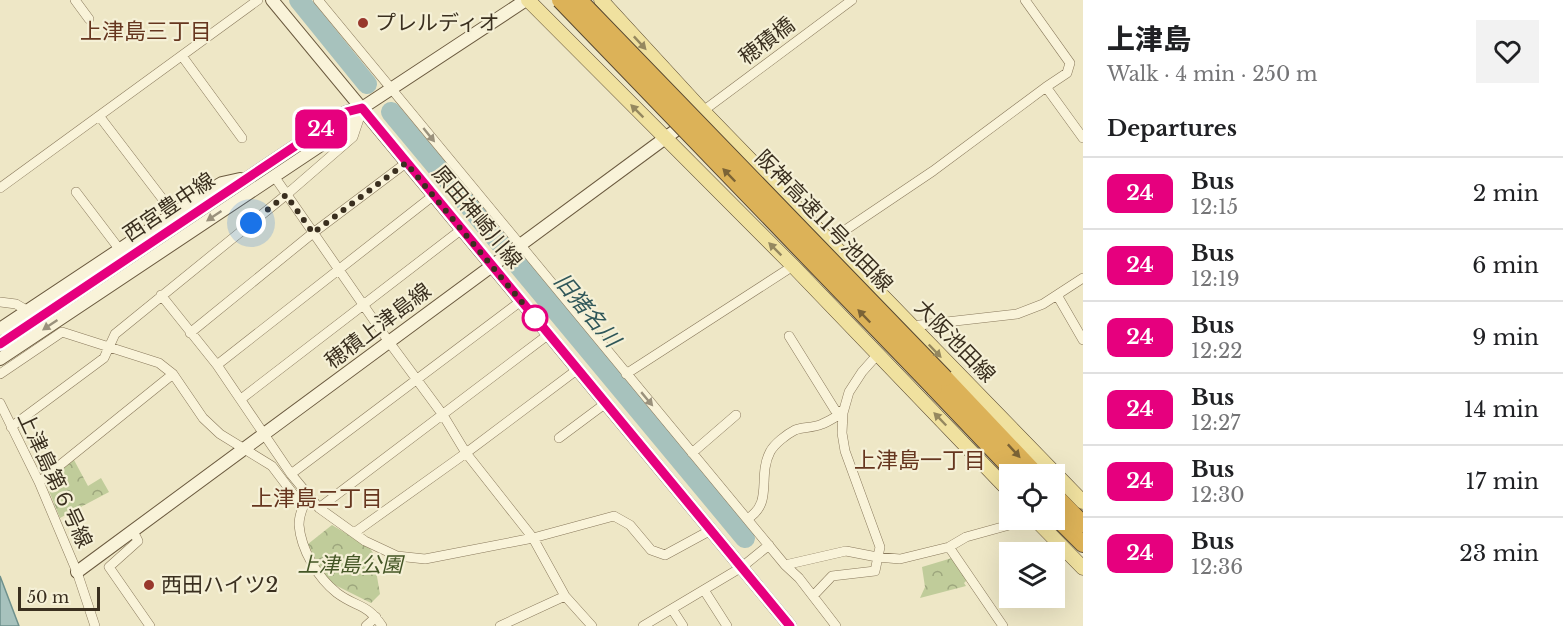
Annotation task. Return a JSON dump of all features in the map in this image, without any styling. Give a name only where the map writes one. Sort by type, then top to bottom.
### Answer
[{"type":"highway","name":"阪神高速11号池田線","points":[[560,0],[940,383],[1025,464]]},
{"type":"highway","name":"阪神高速11号池田線","points":[[579,0],[940,383],[1008,464]]},
{"type":"highway","points":[[1065,505],[1083,524]]},
{"type":"highway","points":[[1065,525],[1083,544]]},
{"type":"main road","points":[[527,0],[793,266],[999,480]]},
{"type":"main road","name":"大阪池田線","points":[[601,0],[703,111],[1083,502]]},
{"type":"main road","points":[[1046,530],[1083,568]]},
{"type":"street","points":[[75,0],[89,19]]},
{"type":"street","points":[[0,188],[258,0]]},
{"type":"street","name":"原田神崎川線","points":[[272,0],[462,229],[496,262],[521,301],[790,626]]},
{"type":"street","points":[[318,0],[518,246],[836,626]]},
{"type":"street","name":"西宮豊中線","points":[[0,359],[249,177],[346,112],[362,108],[392,90],[527,0]]},
{"type":"street","name":"穂積橋","points":[[703,111],[852,0]]},
{"type":"street","points":[[828,241],[933,171],[1067,73],[1070,63],[1025,0]]},
{"type":"street","points":[[182,56],[242,138]]},
{"type":"street","points":[[1046,87],[1083,138]]},
{"type":"street","points":[[11,427],[104,358],[115,334],[286,195],[353,137],[362,108]]},
{"type":"street","name":"西宮豊中線","points":[[0,344],[95,288],[274,176],[354,123],[362,108]]},
{"type":"street","name":"穂積上津島線","points":[[77,572],[703,111]]},
{"type":"street","points":[[100,117],[174,214]]},
{"type":"street","points":[[190,333],[313,233],[406,163]]},
{"type":"street","points":[[274,176],[389,342],[443,415],[466,453],[533,538],[565,596],[592,626]]},
{"type":"street","points":[[0,329],[222,183],[249,177]]},
{"type":"street","points":[[76,192],[120,250]]},
{"type":"street","points":[[217,364],[434,195]]},
{"type":"street","points":[[242,399],[462,229]]},
{"type":"street","points":[[626,374],[793,266]]},
{"type":"street","points":[[911,326],[1017,314],[1043,304],[1083,278]]},
{"type":"street","points":[[1057,294],[1083,340]]},
{"type":"street","points":[[162,295],[217,364],[291,474],[319,508],[365,541],[397,556],[425,559],[533,538],[614,516],[630,525],[651,550],[664,555],[711,530]]},
{"type":"street","points":[[291,474],[521,301]]},
{"type":"street","points":[[0,302],[15,304],[28,311]]},
{"type":"street","points":[[0,374],[62,332],[159,363],[173,374],[204,418],[220,434],[272,466],[303,507],[299,523],[304,545],[320,576],[338,594],[373,612],[382,626]]},
{"type":"street","points":[[319,508],[549,334]]},
{"type":"street","points":[[789,336],[835,410],[843,413]]},
{"type":"street","points":[[813,596],[832,576],[874,570],[880,547],[845,451],[842,433],[843,413],[849,392],[878,354]]},
{"type":"street","points":[[354,533],[578,369]]},
{"type":"street","points":[[39,482],[173,374]]},
{"type":"street","name":"上津島第６号線","points":[[0,403],[39,482],[77,572],[95,626]]},
{"type":"street","points":[[559,438],[606,403]]},
{"type":"street","points":[[747,519],[757,513],[763,504],[765,471],[771,451],[796,429],[808,429],[843,413]]},
{"type":"street","points":[[692,453],[736,415]]},
{"type":"street","points":[[785,565],[846,551],[900,559],[949,547],[966,537],[999,528]]},
{"type":"street","points":[[133,531],[138,541],[109,567],[150,626]]},
{"type":"street","points":[[643,626],[742,567],[769,545]]},
{"type":"street","points":[[949,547],[1003,626]]},
{"type":"street","points":[[704,590],[727,626]]},
{"type":"street","points":[[500,626],[565,596]]},
{"type":"street","points":[[672,609],[683,626]]},
{"type":"street","points":[[366,626],[376,617]]},
{"type":"green space","points":[[74,460],[88,486],[101,478],[109,492],[60,518],[47,486],[48,481]]},
{"type":"green space","name":"上津島公園","points":[[332,525],[369,547],[373,553],[380,594],[371,603],[325,578],[308,544]]},
{"type":"green space","points":[[952,558],[967,580],[964,583],[966,586],[920,598],[925,587],[922,567]]},
{"type":"water","points":[[0,576],[19,626],[0,626]]},
{"type":"waterway","name":"旧猪名川","points":[[299,0],[367,84]]},
{"type":"waterway","name":"旧猪名川","points":[[391,112],[745,538]]},
{"type":"bus line","name":"24","points":[[0,344],[346,112],[362,108],[790,626]]},
{"type":"place","name":"プレルディオ","points":[[363,23]]},
{"type":"place","name":"西田ハイツ2","points":[[149,585]]},
{"type":"district","name":"上津島三丁目","points":[[146,31]]},
{"type":"district","name":"上津島一丁目","points":[[920,460]]},
{"type":"district","name":"上津島二丁目","points":[[317,498]]},
{"type":"route","points":[[251,223],[286,195],[313,233],[406,163],[535,318]]}]
